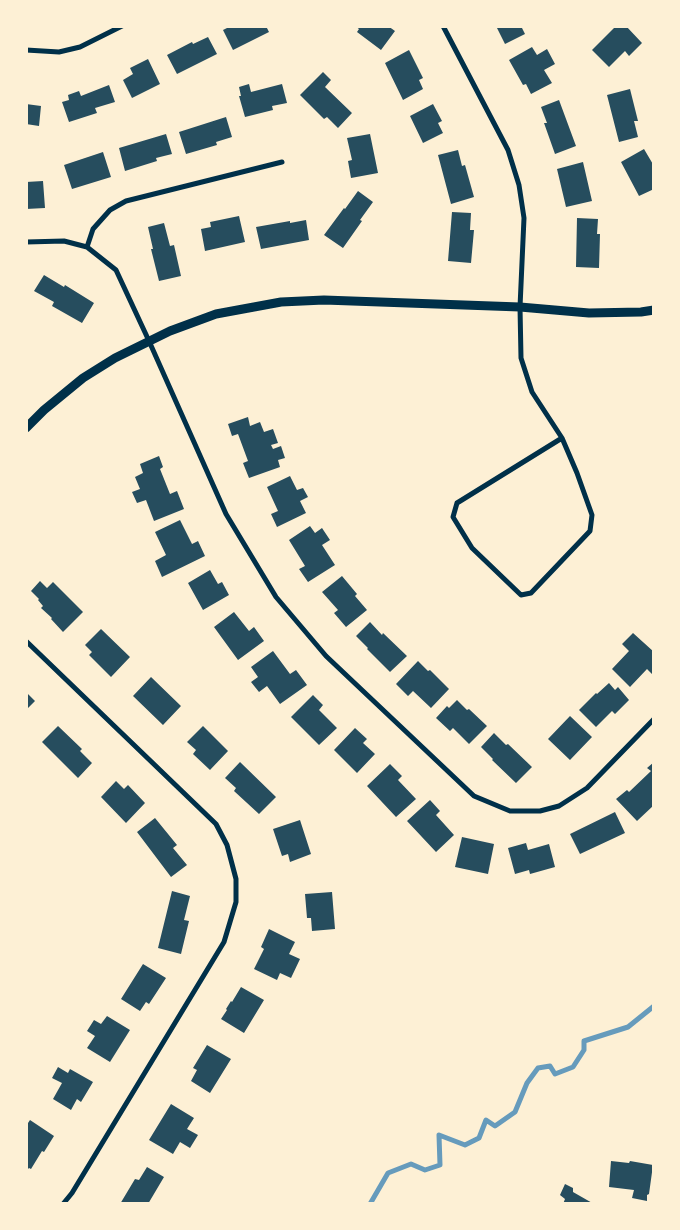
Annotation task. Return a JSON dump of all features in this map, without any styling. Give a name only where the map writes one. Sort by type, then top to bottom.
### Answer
[{"type":"street","points":[[26,50],[59,52],[80,47],[122,26]]},
{"type":"street","points":[[443,26],[508,150],[519,185],[524,218],[520,306],[521,358],[532,392],[562,438],[592,515],[590,530],[531,593],[521,595],[472,548],[453,517],[457,503],[562,438]]},
{"type":"street","points":[[87,247],[93,229],[110,210],[126,201],[282,162]]},
{"type":"street","points":[[26,242],[64,241],[87,247],[116,270],[226,514],[276,597],[326,656],[474,796],[510,811],[540,811],[559,806],[587,788],[654,719]]},
{"type":"street","points":[[26,428],[44,410],[84,378],[115,358],[170,331],[216,314],[281,302],[324,300],[520,306],[589,313],[654,310]]},
{"type":"street","points":[[26,641],[216,824],[227,845],[236,879],[236,902],[224,942],[72,1193],[63,1204]]},
{"type":"building","points":[[231,26],[266,26],[269,32],[233,50],[223,30]]},
{"type":"building","points":[[355,26],[388,26],[395,31],[381,50],[357,32],[359,29]]},
{"type":"building","points":[[496,26],[521,26],[525,34],[505,44]]},
{"type":"building","points":[[616,26],[626,26],[642,43],[629,56],[625,51],[609,67],[592,50]]},
{"type":"building","points":[[208,37],[217,54],[177,74],[167,55],[192,42],[193,44]]},
{"type":"building","points":[[532,47],[537,55],[547,49],[555,64],[544,70],[552,83],[531,94],[526,84],[523,85],[509,60]]},
{"type":"building","points":[[409,50],[423,78],[419,80],[423,89],[403,100],[385,63]]},
{"type":"building","points":[[148,59],[160,84],[132,98],[123,80],[133,74],[130,68]]},
{"type":"building","points":[[323,72],[331,80],[325,87],[352,113],[338,128],[327,117],[324,119],[300,95]]},
{"type":"building","points":[[249,84],[251,92],[282,84],[287,103],[272,106],[273,110],[245,117],[239,96],[241,96],[239,87]]},
{"type":"building","points":[[109,85],[115,102],[95,108],[97,113],[69,122],[62,102],[69,100],[68,95],[79,91],[81,96]]},
{"type":"building","points":[[630,89],[638,121],[634,121],[638,137],[619,142],[607,95]]},
{"type":"building","points":[[559,100],[576,146],[555,154],[544,123],[547,123],[541,107]]},
{"type":"building","points":[[26,104],[41,106],[39,126],[26,124]]},
{"type":"building","points":[[433,104],[442,121],[438,123],[443,133],[423,143],[410,116]]},
{"type":"building","points":[[226,117],[232,137],[216,142],[217,145],[186,154],[179,132]]},
{"type":"building","points":[[166,134],[172,154],[156,158],[157,161],[125,171],[119,148]]},
{"type":"building","points":[[370,134],[378,173],[351,178],[348,161],[352,160],[347,138]]},
{"type":"building","points":[[644,149],[654,166],[654,189],[639,196],[621,162]]},
{"type":"building","points":[[458,150],[462,166],[465,165],[474,197],[451,204],[438,155]]},
{"type":"building","points":[[103,152],[111,177],[72,189],[64,165]]},
{"type":"building","points":[[583,162],[592,201],[566,207],[557,169]]},
{"type":"building","points":[[43,181],[45,208],[26,209],[26,182]]},
{"type":"building","points":[[358,191],[373,202],[343,248],[324,235]]},
{"type":"building","points":[[452,212],[471,213],[470,230],[474,230],[471,263],[448,261]]},
{"type":"building","points":[[239,216],[245,242],[205,251],[201,229],[211,227],[210,222]]},
{"type":"building","points":[[577,218],[598,219],[597,234],[600,234],[599,268],[576,267]]},
{"type":"building","points":[[306,220],[309,240],[261,249],[256,227]]},
{"type":"building","points":[[164,223],[170,246],[174,245],[181,276],[159,281],[148,227]]},
{"type":"building","points":[[44,275],[64,287],[65,285],[94,303],[82,323],[52,306],[54,302],[34,291]]},
{"type":"building","points":[[248,417],[250,426],[260,422],[264,432],[273,429],[278,443],[271,445],[273,449],[281,446],[285,458],[278,460],[280,467],[249,478],[243,463],[248,461],[238,434],[232,436],[228,424]]},
{"type":"building","points":[[159,456],[163,467],[160,469],[170,494],[177,491],[184,509],[154,521],[146,500],[137,503],[132,492],[140,489],[135,477],[143,473],[140,464]]},
{"type":"building","points":[[290,476],[297,490],[303,488],[308,497],[300,501],[306,513],[277,527],[271,514],[278,511],[267,487]]},
{"type":"building","points":[[180,520],[192,544],[198,541],[205,556],[162,577],[155,561],[166,555],[155,532]]},
{"type":"building","points":[[310,526],[315,533],[322,528],[330,540],[322,545],[335,565],[308,582],[299,569],[305,566],[289,540]]},
{"type":"building","points":[[210,570],[218,584],[222,582],[229,595],[203,610],[188,583]]},
{"type":"building","points":[[342,576],[367,610],[346,627],[334,613],[338,610],[322,592]]},
{"type":"building","points":[[40,581],[47,588],[53,582],[83,612],[63,632],[41,608],[43,606],[39,599],[31,591]]},
{"type":"building","points":[[234,612],[249,631],[254,627],[264,641],[238,660],[214,627]]},
{"type":"building","points":[[370,622],[407,656],[390,672],[356,636]]},
{"type":"building","points":[[101,629],[130,657],[111,677],[89,655],[92,652],[85,645]]},
{"type":"building","points":[[633,633],[654,652],[654,671],[652,674],[647,669],[630,687],[612,669],[629,651],[622,644]]},
{"type":"building","points":[[273,651],[290,674],[296,670],[307,685],[280,704],[267,686],[259,692],[251,682],[258,677],[251,667]]},
{"type":"building","points":[[418,661],[449,689],[431,708],[413,691],[408,696],[396,684]]},
{"type":"building","points":[[151,677],[181,706],[163,725],[133,696]]},
{"type":"building","points":[[609,683],[615,690],[618,687],[629,700],[615,714],[612,711],[596,727],[579,710]]},
{"type":"building","points":[[26,692],[35,701],[26,710]]},
{"type":"building","points":[[313,695],[323,705],[319,710],[337,728],[319,745],[291,717]]},
{"type":"building","points":[[457,700],[487,726],[469,744],[453,728],[450,731],[436,718],[447,706],[449,708]]},
{"type":"building","points":[[570,716],[592,737],[570,760],[548,739]]},
{"type":"building","points":[[58,726],[82,749],[80,751],[92,763],[78,778],[42,742]]},
{"type":"building","points":[[203,726],[228,751],[210,770],[193,754],[196,750],[187,742]]},
{"type":"building","points":[[355,728],[367,739],[363,743],[375,754],[357,773],[334,750]]},
{"type":"building","points":[[494,733],[532,767],[516,783],[481,747]]},
{"type":"building","points":[[240,762],[276,797],[259,814],[234,791],[236,788],[225,778]]},
{"type":"building","points":[[654,762],[654,805],[637,821],[616,799],[627,790],[629,792],[651,771],[647,768]]},
{"type":"building","points":[[390,764],[402,776],[398,780],[416,799],[396,817],[367,786]]},
{"type":"building","points":[[116,781],[124,789],[128,785],[145,803],[126,823],[101,797]]},
{"type":"building","points":[[430,800],[440,811],[436,815],[454,835],[436,852],[407,821]]},
{"type":"building","points":[[615,812],[625,833],[580,854],[570,834]]},
{"type":"building","points":[[155,818],[177,845],[173,848],[187,865],[171,877],[137,832]]},
{"type":"building","points":[[300,820],[311,854],[290,862],[288,854],[282,856],[273,829]]},
{"type":"building","points":[[462,837],[494,844],[488,874],[455,867]]},
{"type":"building","points":[[526,843],[528,850],[549,844],[555,867],[530,874],[529,870],[515,874],[508,848]]},
{"type":"building","points":[[172,891],[190,896],[184,920],[189,921],[181,954],[158,948]]},
{"type":"building","points":[[332,892],[335,929],[312,931],[311,918],[307,918],[305,894]]},
{"type":"building","points":[[269,929],[295,942],[289,954],[300,959],[291,978],[280,973],[277,980],[254,969],[264,949],[261,947]]},
{"type":"building","points":[[143,964],[166,978],[149,1004],[146,1002],[140,1011],[121,999]]},
{"type":"building","points":[[241,987],[264,1000],[244,1033],[221,1019]]},
{"type":"building","points":[[107,1016],[130,1030],[110,1062],[87,1048],[95,1036],[87,1031],[94,1020],[101,1024]]},
{"type":"building","points":[[207,1045],[231,1059],[210,1093],[191,1081],[197,1070],[193,1068]]},
{"type":"building","points":[[58,1067],[68,1073],[70,1069],[93,1082],[81,1102],[77,1099],[71,1110],[53,1099],[62,1083],[52,1078]]},
{"type":"building","points":[[171,1104],[194,1118],[187,1129],[198,1135],[190,1148],[180,1142],[173,1154],[149,1140]]},
{"type":"building","points":[[30,1120],[54,1136],[31,1169],[29,1168],[26,1171],[26,1126]]},
{"type":"building","points":[[611,1161],[629,1163],[630,1161],[653,1165],[647,1201],[632,1198],[634,1190],[609,1187]]},
{"type":"building","points":[[147,1167],[164,1177],[148,1204],[120,1204],[135,1179],[139,1180]]},
{"type":"building","points":[[565,1184],[573,1188],[573,1192],[594,1204],[563,1204],[565,1199],[560,1195]]},
{"type":"waterway","points":[[370,1204],[388,1173],[411,1164],[425,1170],[440,1165],[439,1135],[465,1145],[479,1138],[486,1120],[495,1126],[515,1112],[527,1083],[538,1068],[550,1066],[555,1074],[573,1067],[584,1050],[584,1041],[628,1027],[654,1006]]}]
